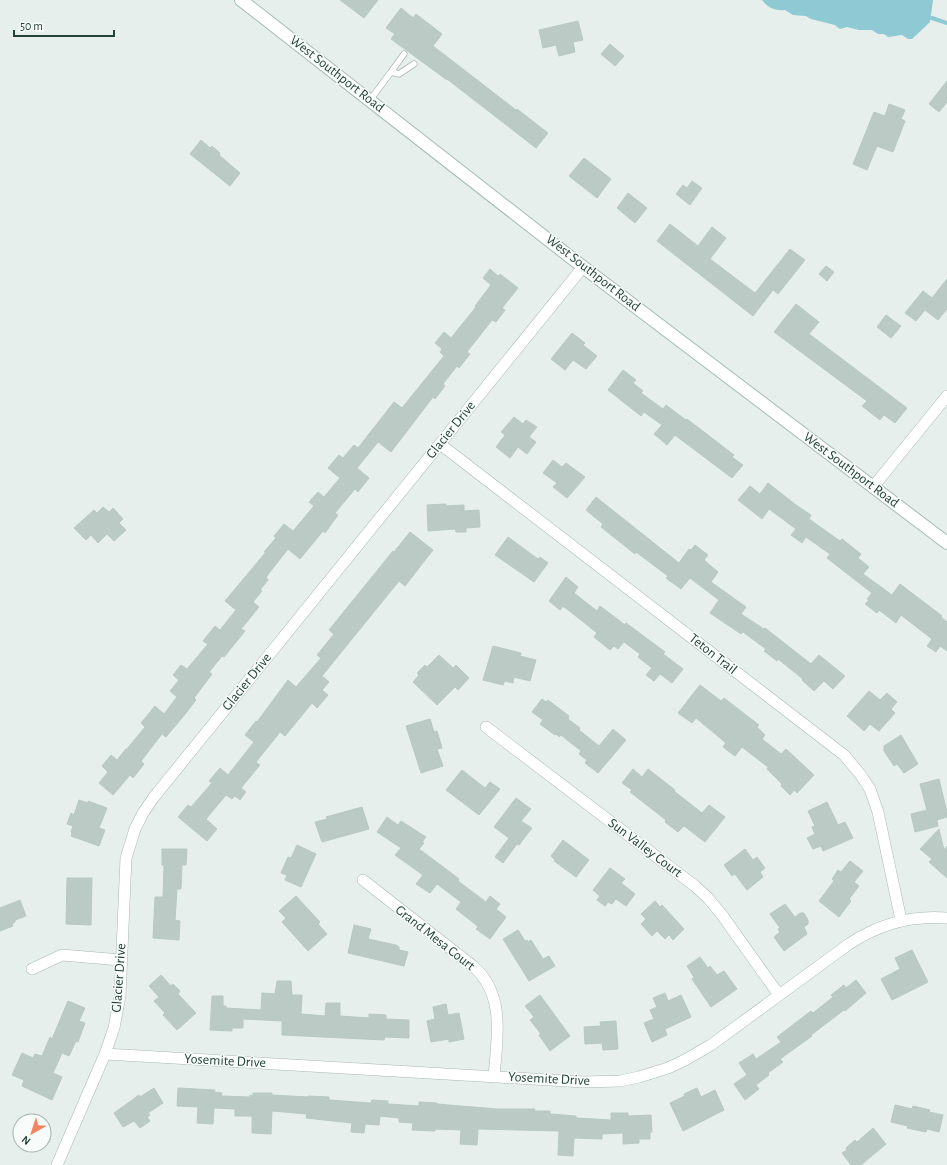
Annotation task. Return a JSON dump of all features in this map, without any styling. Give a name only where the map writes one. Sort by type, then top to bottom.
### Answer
[{"type":"main road","name":"West Southport Road","points":[[241,0],[583,267],[947,543]]},
{"type":"street","name":"Glacier Drive","points":[[57,1165],[105,1054],[114,1028],[118,1009],[126,858],[133,834],[143,813],[154,797],[583,267]]},
{"type":"street","points":[[873,487],[947,396]]},
{"type":"street","name":"Teton Trail","points":[[440,444],[844,755],[870,789],[878,812],[901,920]]},
{"type":"street","name":"Sun Valley Court","points":[[486,727],[695,886],[717,908],[779,995]]},
{"type":"street","name":"Grand Mesa Court","points":[[363,880],[473,966],[485,980],[495,1003],[498,1022],[494,1076]]},
{"type":"street","name":"Yosemite Drive","points":[[105,1054],[596,1082],[620,1081],[656,1072],[701,1052],[859,937],[874,929],[901,920],[947,918]]},
{"type":"street","points":[[32,969],[62,955],[121,960]]},
{"type":"lane","points":[[370,100],[404,54]]},
{"type":"lane","points":[[391,72],[400,74],[414,64]]},
{"type":"water","points":[[762,0],[933,0],[930,22],[912,39],[908,39],[902,35],[888,37],[884,34],[878,34],[872,30],[859,30],[847,27],[840,29],[835,25],[811,19],[806,16],[793,15],[785,10],[772,8]]},
{"type":"building","points":[[340,0],[378,0],[364,18]]},
{"type":"building","points":[[401,8],[413,18],[416,14],[442,34],[433,46],[548,133],[536,148],[447,79],[391,39],[395,34],[386,28]]},
{"type":"building","points":[[578,21],[583,40],[573,42],[575,52],[559,56],[556,45],[543,48],[539,30]]},
{"type":"building","points":[[610,44],[624,56],[615,66],[601,54]]},
{"type":"building","points":[[947,81],[947,102],[939,112],[929,104]]},
{"type":"building","points":[[889,104],[905,110],[901,119],[905,121],[893,152],[877,146],[867,170],[853,164],[874,112],[885,116]]},
{"type":"building","points":[[201,140],[210,148],[212,146],[220,153],[219,155],[240,173],[230,186],[190,154]]},
{"type":"building","points":[[584,158],[611,179],[597,198],[569,176]]},
{"type":"building","points":[[692,181],[702,188],[690,205],[676,194],[683,185],[687,188]]},
{"type":"building","points":[[628,193],[647,208],[635,223],[617,208]]},
{"type":"building","points":[[670,224],[698,246],[712,227],[726,238],[710,259],[755,293],[790,249],[805,260],[778,294],[773,290],[753,316],[657,241]]},
{"type":"building","points":[[826,266],[834,272],[827,281],[819,274]]},
{"type":"building","points":[[490,269],[498,276],[500,274],[518,288],[502,308],[505,310],[496,322],[492,320],[467,352],[470,354],[459,368],[457,366],[443,384],[445,386],[435,399],[433,397],[391,452],[378,442],[357,468],[369,478],[358,492],[355,489],[335,513],[338,515],[325,533],[323,531],[300,559],[288,549],[266,577],[268,580],[260,590],[262,591],[253,602],[259,607],[241,629],[245,631],[224,657],[222,656],[209,672],[212,674],[194,698],[196,700],[166,737],[162,734],[141,761],[144,764],[133,778],[130,775],[113,795],[99,783],[108,772],[102,766],[111,755],[117,760],[127,749],[145,727],[141,723],[155,706],[164,714],[177,697],[170,691],[179,680],[173,675],[181,665],[187,669],[208,644],[203,641],[215,626],[220,630],[236,610],[225,601],[266,552],[264,552],[276,538],[274,536],[284,524],[293,531],[314,506],[309,502],[318,492],[324,497],[340,478],[328,468],[339,455],[343,458],[354,445],[358,448],[394,402],[402,408],[444,356],[440,352],[442,349],[435,343],[444,332],[451,338],[476,307],[475,306],[491,285],[483,278]]},
{"type":"building","points":[[947,279],[947,309],[938,320],[925,310],[916,321],[905,313],[923,291],[932,298]]},
{"type":"building","points":[[796,304],[819,322],[809,334],[907,408],[895,423],[884,415],[880,420],[862,406],[867,401],[774,332]]},
{"type":"building","points":[[886,315],[901,326],[891,338],[877,327]]},
{"type":"building","points":[[572,333],[585,343],[583,345],[597,356],[586,369],[573,360],[565,370],[551,359]]},
{"type":"building","points":[[623,370],[636,380],[633,383],[643,391],[641,393],[663,409],[666,405],[686,420],[687,419],[734,455],[732,457],[743,465],[732,478],[675,435],[667,445],[654,434],[662,425],[644,412],[641,416],[608,390]]},
{"type":"building","points":[[514,417],[523,424],[526,420],[537,427],[529,437],[536,442],[527,454],[518,447],[510,458],[496,447],[505,435],[501,432]]},
{"type":"building","points":[[553,460],[562,467],[566,463],[585,477],[567,498],[553,487],[557,483],[543,473]]},
{"type":"building","points":[[768,483],[811,515],[809,519],[840,541],[842,539],[861,554],[858,558],[869,567],[863,574],[892,595],[900,584],[942,616],[941,617],[947,622],[947,651],[940,646],[936,652],[927,646],[932,639],[901,615],[896,623],[879,610],[877,613],[865,604],[869,600],[867,599],[872,593],[827,558],[830,554],[806,537],[802,543],[791,535],[796,529],[769,509],[762,519],[738,500],[750,486],[760,494]]},
{"type":"building","points":[[596,497],[679,563],[689,549],[691,550],[695,545],[708,555],[704,560],[718,572],[711,582],[746,607],[741,614],[764,629],[765,628],[811,664],[819,655],[845,676],[833,689],[824,681],[814,691],[802,680],[803,679],[778,659],[777,661],[764,651],[766,649],[743,632],[741,634],[710,613],[719,600],[690,578],[681,589],[666,578],[668,576],[636,552],[635,554],[601,527],[603,524],[586,510]]},
{"type":"building","points":[[446,504],[446,506],[464,505],[464,511],[479,510],[480,527],[466,528],[466,532],[456,532],[455,529],[428,531],[427,505]]},
{"type":"building","points":[[103,507],[109,512],[113,508],[123,519],[119,523],[126,530],[114,541],[107,534],[98,543],[91,535],[86,540],[74,528],[94,510],[97,513]]},
{"type":"building","points":[[410,532],[433,550],[405,586],[399,581],[322,676],[329,682],[322,690],[328,695],[317,708],[312,703],[285,736],[280,732],[256,762],[260,765],[241,788],[246,792],[240,800],[235,796],[232,799],[226,795],[206,819],[217,829],[207,841],[178,817],[188,805],[191,807],[212,783],[209,781],[220,768],[228,775],[254,742],[245,735],[256,721],[257,722],[288,680],[296,687],[321,658],[317,655],[334,634],[329,630]]},
{"type":"building","points":[[508,537],[538,559],[540,557],[548,563],[534,582],[495,555]]},
{"type":"building","points":[[566,577],[578,587],[574,593],[597,611],[600,606],[625,625],[626,623],[665,652],[663,654],[683,669],[672,683],[660,674],[654,681],[646,675],[652,668],[638,657],[640,654],[624,642],[618,649],[614,646],[610,650],[594,637],[597,633],[586,624],[563,606],[560,610],[549,601]]},
{"type":"building","points":[[493,646],[521,653],[520,656],[536,660],[530,681],[514,677],[513,683],[505,681],[503,685],[483,680]]},
{"type":"building","points":[[439,655],[453,668],[456,665],[469,678],[458,690],[455,687],[437,705],[413,682],[419,675],[417,673],[425,665],[427,667]]},
{"type":"building","points":[[700,685],[721,701],[724,698],[759,725],[757,727],[765,735],[762,739],[781,754],[786,749],[814,775],[797,793],[794,790],[790,795],[781,786],[782,784],[767,769],[768,767],[742,747],[735,756],[723,747],[726,743],[696,718],[692,723],[678,713]]},
{"type":"building","points":[[869,691],[880,700],[887,693],[897,702],[891,709],[895,713],[879,731],[870,724],[864,731],[847,716]]},
{"type":"building","points":[[542,699],[546,702],[548,700],[569,716],[568,719],[580,728],[579,730],[599,746],[613,729],[626,740],[598,773],[585,763],[587,760],[579,754],[581,751],[561,735],[559,737],[556,734],[555,735],[540,724],[543,720],[532,712]]},
{"type":"building","points":[[430,719],[434,732],[437,731],[442,748],[437,749],[443,766],[421,773],[406,726]]},
{"type":"building","points":[[901,735],[918,764],[904,773],[897,764],[894,766],[884,751],[884,746]]},
{"type":"building","points":[[633,769],[642,777],[648,769],[702,813],[709,805],[725,817],[705,842],[684,826],[678,832],[665,822],[666,820],[630,792],[632,790],[622,783]]},
{"type":"building","points":[[462,770],[485,788],[490,782],[500,789],[479,815],[446,790]]},
{"type":"building","points":[[939,779],[947,817],[937,820],[938,826],[915,832],[911,814],[927,810],[920,784]]},
{"type":"building","points":[[516,798],[531,809],[521,821],[532,828],[519,845],[517,844],[503,863],[495,857],[509,838],[494,827]]},
{"type":"building","points":[[79,800],[88,803],[88,801],[107,808],[99,828],[105,830],[99,846],[71,836],[73,826],[67,824],[71,813],[74,815]]},
{"type":"building","points":[[827,802],[838,825],[845,822],[853,838],[823,851],[821,846],[813,849],[807,838],[815,834],[812,827],[815,826],[808,811]]},
{"type":"building","points":[[362,807],[369,829],[322,842],[315,822],[327,819],[326,817]]},
{"type":"building","points":[[387,817],[398,825],[401,821],[426,837],[422,842],[424,843],[419,849],[459,879],[458,881],[486,902],[490,896],[500,904],[496,909],[506,917],[490,939],[476,929],[478,927],[475,924],[456,909],[461,902],[437,884],[430,893],[416,884],[423,875],[395,855],[401,848],[377,832]]},
{"type":"building","points":[[939,829],[944,850],[947,846],[947,878],[929,862],[932,859],[920,849]]},
{"type":"building","points":[[563,840],[589,860],[576,877],[554,861],[555,860],[551,856]]},
{"type":"building","points":[[297,845],[316,854],[301,887],[285,880],[287,875],[281,873],[288,857],[291,858]]},
{"type":"building","points":[[162,849],[187,849],[186,865],[182,865],[181,889],[177,889],[175,920],[180,921],[179,940],[153,938],[155,897],[163,897],[164,865],[162,865]]},
{"type":"building","points":[[745,849],[753,860],[757,857],[765,868],[760,872],[763,877],[747,890],[735,874],[732,876],[724,865]]},
{"type":"building","points":[[850,861],[863,871],[854,882],[859,886],[849,899],[851,901],[839,917],[819,901],[834,881],[832,879],[838,870],[841,872]]},
{"type":"building","points":[[610,868],[625,879],[621,883],[635,894],[626,906],[616,899],[612,904],[608,902],[605,906],[597,900],[600,896],[593,890]]},
{"type":"building","points":[[67,878],[92,878],[91,925],[66,924]]},
{"type":"building","points":[[296,896],[320,922],[318,924],[327,934],[308,951],[282,922],[286,918],[279,911]]},
{"type":"building","points":[[20,900],[26,916],[15,920],[12,924],[13,926],[0,931],[0,908]]},
{"type":"building","points":[[655,901],[660,907],[662,905],[684,929],[673,940],[669,935],[665,939],[657,931],[652,936],[641,924],[646,919],[641,914]]},
{"type":"building","points":[[785,904],[795,917],[800,913],[804,913],[808,920],[808,924],[804,927],[807,934],[784,951],[774,937],[780,932],[778,929],[780,928],[770,914]]},
{"type":"building","points":[[354,925],[371,929],[368,939],[396,945],[399,947],[399,950],[408,952],[404,966],[348,953]]},
{"type":"building","points":[[518,930],[525,941],[527,940],[528,942],[531,940],[543,959],[549,956],[555,966],[529,981],[503,939]]},
{"type":"building","points":[[912,950],[928,982],[892,1000],[881,979],[900,969],[895,958]]},
{"type":"building","points":[[700,957],[708,968],[710,966],[717,975],[724,971],[737,989],[711,1007],[692,979],[694,977],[687,966]]},
{"type":"building","points":[[161,975],[171,986],[173,984],[180,991],[178,994],[196,1013],[177,1030],[163,1015],[165,1013],[154,1001],[159,997],[149,986]]},
{"type":"building","points":[[856,980],[866,993],[845,1011],[844,1010],[780,1059],[783,1062],[768,1073],[769,1075],[756,1085],[759,1089],[745,1100],[734,1084],[747,1075],[739,1063],[753,1054],[756,1059],[781,1042],[777,1037],[811,1011],[813,1013],[833,997],[831,995],[844,985],[846,988]]},
{"type":"building","points":[[277,981],[291,981],[292,995],[302,995],[301,1014],[325,1016],[326,1003],[340,1003],[340,1016],[369,1018],[369,1014],[386,1015],[386,1019],[409,1020],[409,1038],[385,1037],[384,1040],[282,1035],[282,1021],[243,1019],[243,1028],[232,1028],[232,1031],[210,1030],[212,996],[223,996],[223,1006],[226,1006],[226,1008],[261,1010],[262,993],[275,994]]},
{"type":"building","points":[[665,993],[668,1001],[681,995],[691,1017],[665,1029],[667,1035],[652,1042],[644,1023],[654,1019],[650,1010],[657,1007],[653,998]]},
{"type":"building","points":[[540,995],[570,1036],[550,1051],[539,1035],[541,1034],[530,1020],[534,1017],[525,1006]]},
{"type":"building","points":[[68,1001],[85,1008],[79,1021],[85,1023],[78,1042],[76,1041],[69,1056],[62,1053],[53,1073],[62,1077],[52,1100],[22,1086],[24,1080],[12,1075],[22,1053],[33,1058],[35,1054],[42,1056],[50,1037],[52,1039]]},
{"type":"building","points":[[446,1004],[448,1015],[459,1013],[464,1039],[449,1042],[449,1039],[431,1042],[427,1021],[435,1019],[433,1007]]},
{"type":"building","points":[[616,1021],[618,1049],[603,1050],[602,1043],[585,1044],[584,1027],[601,1026],[600,1022]]},
{"type":"building","points":[[154,1088],[163,1103],[148,1113],[150,1115],[147,1117],[150,1121],[140,1128],[134,1121],[123,1127],[114,1113],[139,1095],[140,1097]]},
{"type":"building","points":[[178,1088],[215,1090],[214,1092],[222,1093],[221,1096],[250,1097],[250,1095],[253,1096],[253,1093],[272,1093],[272,1095],[329,1097],[329,1100],[371,1103],[372,1100],[388,1101],[388,1104],[419,1106],[419,1102],[497,1109],[535,1109],[534,1111],[550,1111],[550,1114],[576,1116],[576,1118],[611,1120],[611,1113],[628,1113],[628,1116],[651,1115],[652,1132],[650,1132],[650,1139],[639,1139],[639,1143],[623,1144],[623,1133],[602,1134],[602,1139],[574,1138],[573,1156],[558,1155],[559,1131],[478,1129],[477,1145],[460,1144],[461,1130],[412,1130],[413,1123],[399,1122],[399,1118],[380,1116],[379,1125],[365,1124],[364,1133],[351,1132],[352,1123],[306,1118],[307,1114],[272,1111],[271,1134],[252,1133],[252,1116],[235,1116],[235,1109],[214,1108],[213,1124],[197,1123],[198,1107],[177,1106]]},
{"type":"building","points":[[697,1088],[701,1097],[715,1090],[724,1110],[683,1131],[670,1103]]},
{"type":"building","points":[[895,1105],[912,1109],[913,1106],[943,1115],[939,1132],[927,1129],[926,1132],[907,1128],[908,1126],[891,1122]]},
{"type":"building","points":[[873,1128],[886,1144],[861,1165],[851,1165],[842,1153],[847,1150],[846,1148],[855,1140],[857,1142]]},
{"type":"waterway","points":[[932,18],[947,23]]}]
